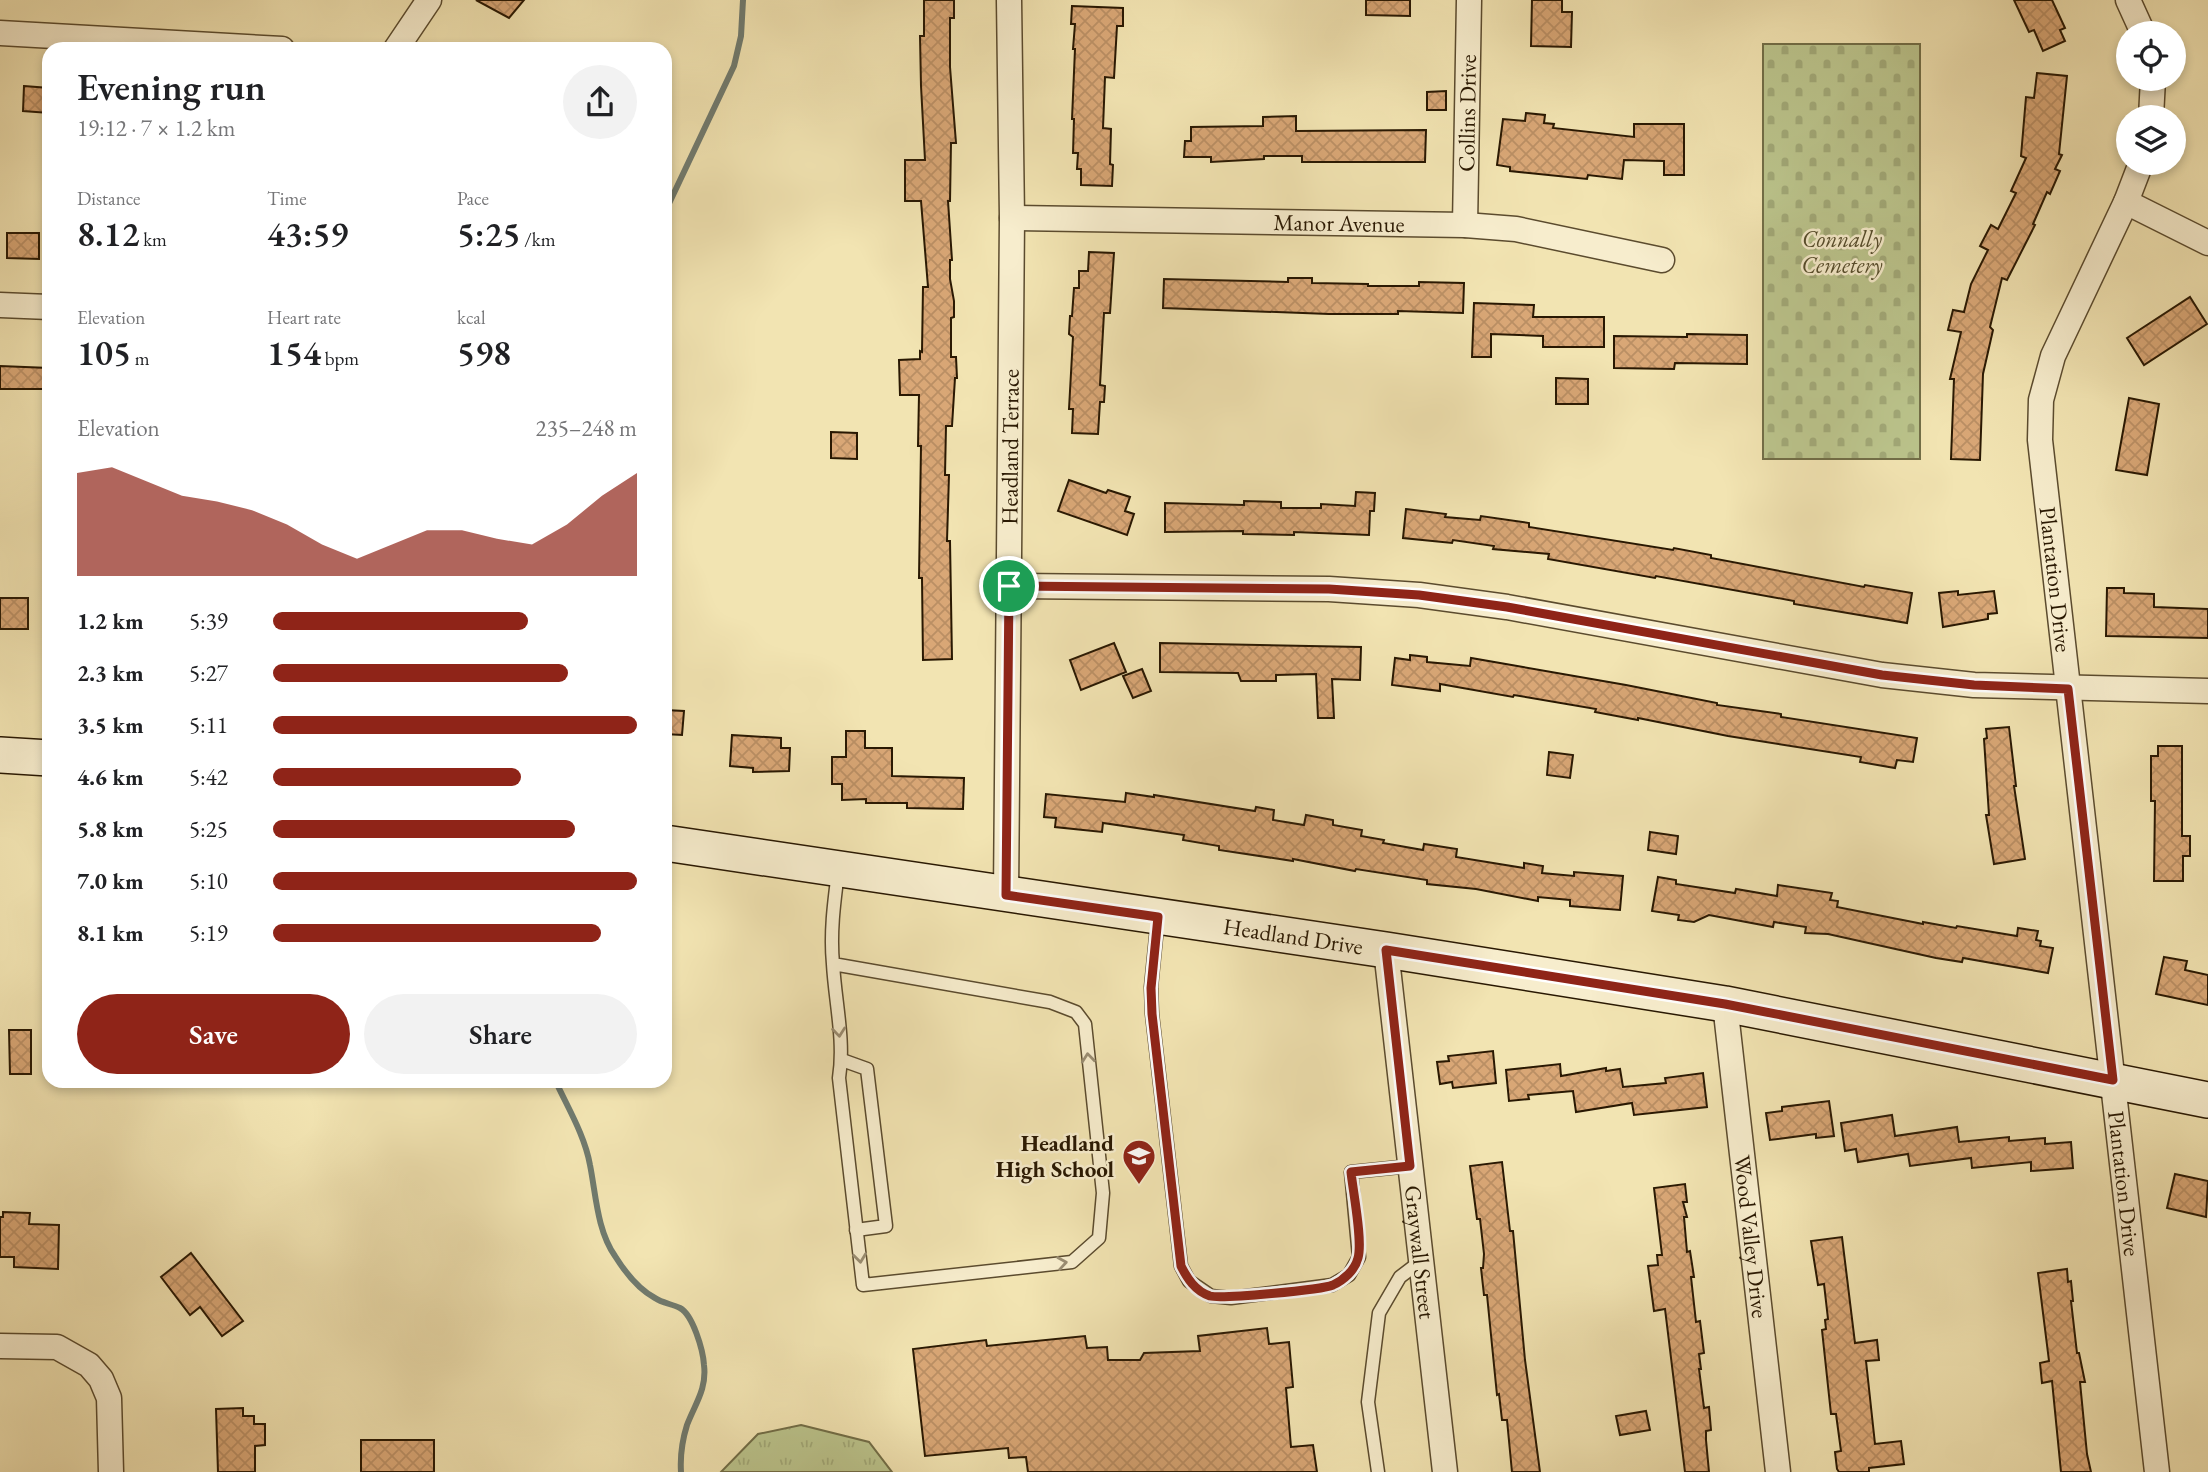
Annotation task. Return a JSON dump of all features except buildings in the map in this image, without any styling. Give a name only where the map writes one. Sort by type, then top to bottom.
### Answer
[{"type":"main road","points":[[0,755],[42,758]]},
{"type":"main road","name":"Headland Drive","points":[[672,844],[1386,950],[1725,1004],[2208,1100]]},
{"type":"street","points":[[401,42],[429,0]]},
{"type":"street","name":"Headland Terrace","points":[[1006,895],[1012,218],[1009,0]]},
{"type":"street","name":"Collins Drive","points":[[1465,226],[1469,0]]},
{"type":"street","points":[[2128,0],[2138,21]]},
{"type":"street","points":[[0,33],[159,42]]},
{"type":"street","name":"Plantation Drive","points":[[2136,175],[2053,356],[2041,400],[2040,440],[2157,1472]]},
{"type":"street","points":[[2126,202],[2208,243]]},
{"type":"street","name":"Manor Avenue","points":[[1012,218],[1516,229],[1662,260]]},
{"type":"street","points":[[0,305],[42,307]]},
{"type":"street","points":[[1009,586],[1329,589],[1419,595],[1507,607],[1882,675],[1974,685],[2208,691]]},
{"type":"street","name":"Graywall Street","points":[[1386,950],[1445,1472]]},
{"type":"street","name":"Wood Valley Drive","points":[[1725,1004],[1778,1472]]},
{"type":"street","points":[[0,1346],[57,1347],[89,1365],[101,1379],[109,1398],[111,1472]]},
{"type":"lane","points":[[833,964],[1050,1002],[1076,1012],[1085,1024],[1103,1193],[1099,1238],[1072,1262],[863,1285],[839,1077],[842,1060],[833,964],[831,930],[838,869]]},
{"type":"lane","points":[[1158,917],[1151,988],[1152,1014],[1181,1266],[1189,1281],[1211,1296],[1231,1297],[1332,1286],[1349,1275],[1359,1257],[1351,1172],[1410,1166]]},
{"type":"lane","points":[[842,1060],[867,1069],[886,1226],[856,1230]]},
{"type":"lane","points":[[1378,1472],[1368,1402],[1379,1313],[1399,1277],[1421,1261]]},
{"type":"green space","name":"Connally Cemetery","points":[[1763,44],[1920,44],[1920,459],[1763,459]]},
{"type":"green space","points":[[801,1425],[869,1442],[892,1472],[721,1472],[758,1434]]},
{"type":"waterway","points":[[672,197],[734,66],[741,36],[743,0]]},
{"type":"waterway","points":[[559,1088],[584,1143],[601,1224],[609,1246],[643,1290],[685,1312],[693,1325],[702,1351],[704,1382],[685,1431],[681,1472]]},
{"type":"place","name":"Headland High School","points":[[1139,1186]]},
{"type":"route","points":[[1009,586],[1329,589],[1419,595],[1507,607],[1882,675],[1974,685],[2068,689],[2113,1080],[1725,1004],[1386,950],[1410,1166],[1351,1172],[1359,1257],[1349,1275],[1332,1286],[1231,1297],[1211,1296],[1189,1281],[1181,1266],[1152,1014],[1151,988],[1158,917],[1006,895],[1009,586]]}]
